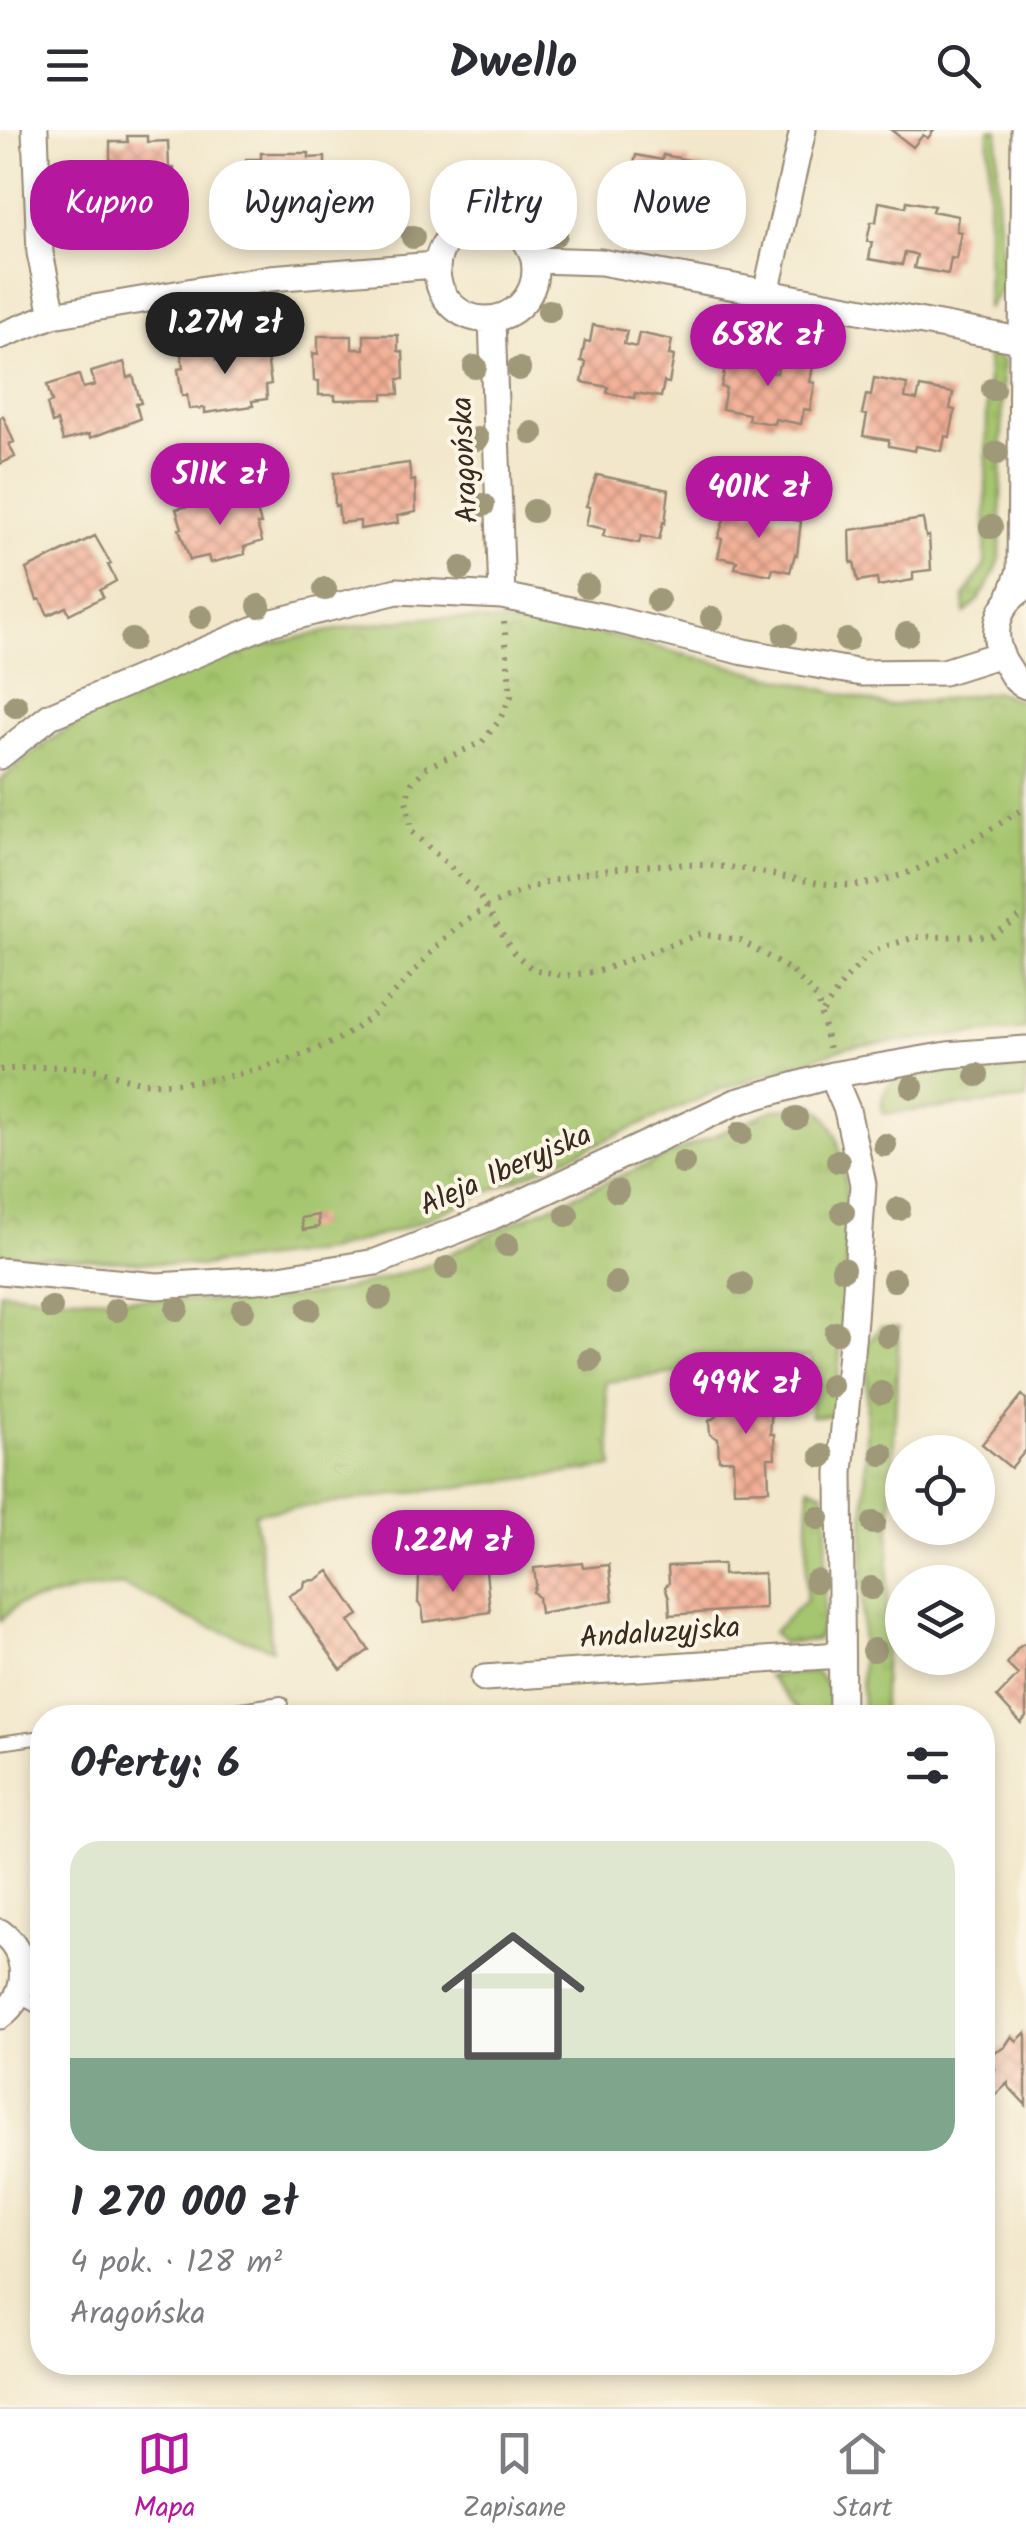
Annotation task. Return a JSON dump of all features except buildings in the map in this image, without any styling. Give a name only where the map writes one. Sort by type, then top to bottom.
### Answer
[{"type":"street","points":[[35,130],[40,254],[53,314]]},
{"type":"street","points":[[766,293],[802,130]]},
{"type":"street","points":[[1024,130],[1020,571],[1018,591],[996,620],[998,655],[1018,683],[1026,686]]},
{"type":"street","points":[[476,221],[496,221],[514,229],[527,242],[534,260],[534,280],[527,298],[512,312],[492,320],[458,312],[444,298],[435,266],[444,242],[458,228],[476,221]]},
{"type":"street","points":[[534,260],[601,262],[1020,340]]},
{"type":"street","points":[[0,336],[53,314],[270,278],[435,266]]},
{"type":"street","name":"Aragońska","points":[[492,320],[502,596]]},
{"type":"street","points":[[0,756],[50,716],[269,624],[398,592],[502,596],[744,652],[862,673],[944,672],[998,655]]},
{"type":"street","name":"Aleja Iberyjska","points":[[0,1271],[157,1286],[273,1279],[376,1262],[491,1217],[736,1102],[832,1075],[947,1055],[1026,1050]]},
{"type":"street","points":[[832,1075],[847,1110],[863,1184],[840,1472],[842,1705]]},
{"type":"street","name":"Andaluzyjska","points":[[484,1678],[841,1655]]},
{"type":"street","points":[[0,1932],[16,1947],[23,1980],[18,1996],[0,2016]]},
{"type":"lane","points":[[274,1705],[281,1704]]},
{"type":"lane","points":[[0,1743],[30,1739]]},
{"type":"lane","points":[[18,1996],[30,2002]]},
{"type":"path","points":[[502,596],[511,696],[499,721],[482,742],[427,767],[412,783],[406,799],[411,832],[476,892],[514,952],[532,969],[546,974],[564,976],[599,971],[699,934],[740,940],[792,971],[817,998],[823,1012],[832,1075]]},
{"type":"path","points":[[0,1070],[91,1069],[140,1082],[199,1082],[250,1070],[328,1044],[378,1013],[445,938],[486,907],[520,892],[584,873],[653,866],[732,867],[852,886],[891,878],[936,862],[1026,808]]},
{"type":"path","points":[[823,1012],[843,982],[872,951],[915,937],[991,936],[1026,913]]},
{"type":"green space","points":[[989,130],[998,130],[997,199],[1004,286],[987,308]]},
{"type":"green space","points":[[988,350],[1003,361],[1000,559],[986,588],[965,613],[964,597],[985,565]]},
{"type":"green space","points":[[437,617],[584,629],[888,706],[998,692],[1026,703],[1026,1028],[847,1047],[719,1090],[411,1226],[327,1251],[202,1266],[0,1254],[0,781],[44,745],[94,713],[204,664],[322,633]]},
{"type":"green space","points":[[1026,1067],[1026,1099],[883,1114],[885,1091],[901,1075]]},
{"type":"green space","points":[[813,1104],[829,1121],[845,1181],[844,1308],[834,1416],[811,1416],[811,1356],[605,1382],[613,1467],[255,1513],[272,1649],[189,1619],[121,1585],[17,1605],[0,1621],[0,1291],[43,1296],[251,1302],[335,1292],[421,1268],[519,1220],[773,1110]]},
{"type":"green space","points":[[881,1327],[899,1328],[894,1435],[885,1435],[885,1545],[890,1545],[889,1565],[885,1565],[883,1705],[863,1705],[868,1343]]},
{"type":"green space","points":[[809,1486],[823,1492],[828,1513],[823,1628],[816,1640],[782,1643],[773,1632],[806,1600]]},
{"type":"green space","points":[[816,1672],[829,1687],[830,1705],[794,1705],[768,1676]]}]
